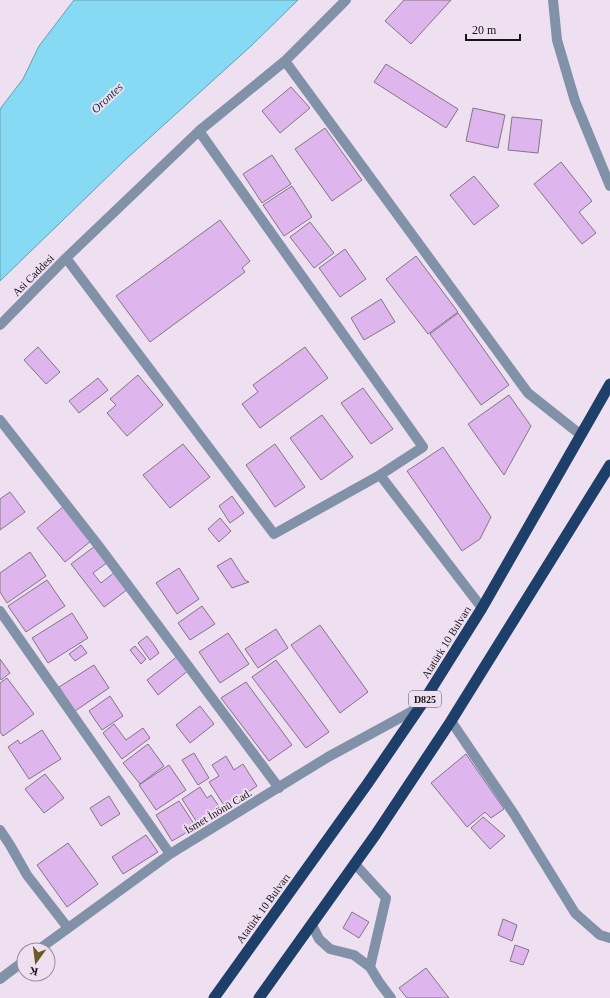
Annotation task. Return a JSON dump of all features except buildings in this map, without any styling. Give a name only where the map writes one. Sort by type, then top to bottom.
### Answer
[{"type":"highway","name":"Atatürk 10 Bulvarı","points":[[214,998],[368,783],[420,707],[482,608],[610,384]]},
{"type":"highway","name":"D825","points":[[259,998],[376,834],[451,721],[610,465]]},
{"type":"street","name":"Asi Caddesi","points":[[0,325],[66,258],[199,131],[285,61],[346,0]]},
{"type":"street","points":[[553,0],[558,40],[575,101],[610,186]]},
{"type":"street","points":[[285,61],[528,393],[581,435]]},
{"type":"street","points":[[66,258],[274,534],[380,475],[423,447],[199,131]]},
{"type":"street","points":[[0,420],[98,545],[279,788]]},
{"type":"street","points":[[380,475],[482,608]]},
{"type":"street","points":[[0,611],[170,854]]},
{"type":"street","name":"İsmet İnönü Cad.","points":[[49,942],[170,854],[328,757],[420,707]]},
{"type":"street","points":[[451,721],[514,814],[575,913],[600,935],[610,938]]},
{"type":"street","points":[[0,830],[27,875],[68,928]]},
{"type":"street","points":[[355,864],[386,898],[370,967]]},
{"type":"street","points":[[312,925],[319,939],[330,949],[354,954],[370,967],[391,998]]},
{"type":"street","points":[[0,979],[16,967]]},
{"type":"water","name":"Orontes","points":[[74,0],[298,0],[251,46],[125,160],[0,281],[0,109],[23,79],[39,46]]}]
